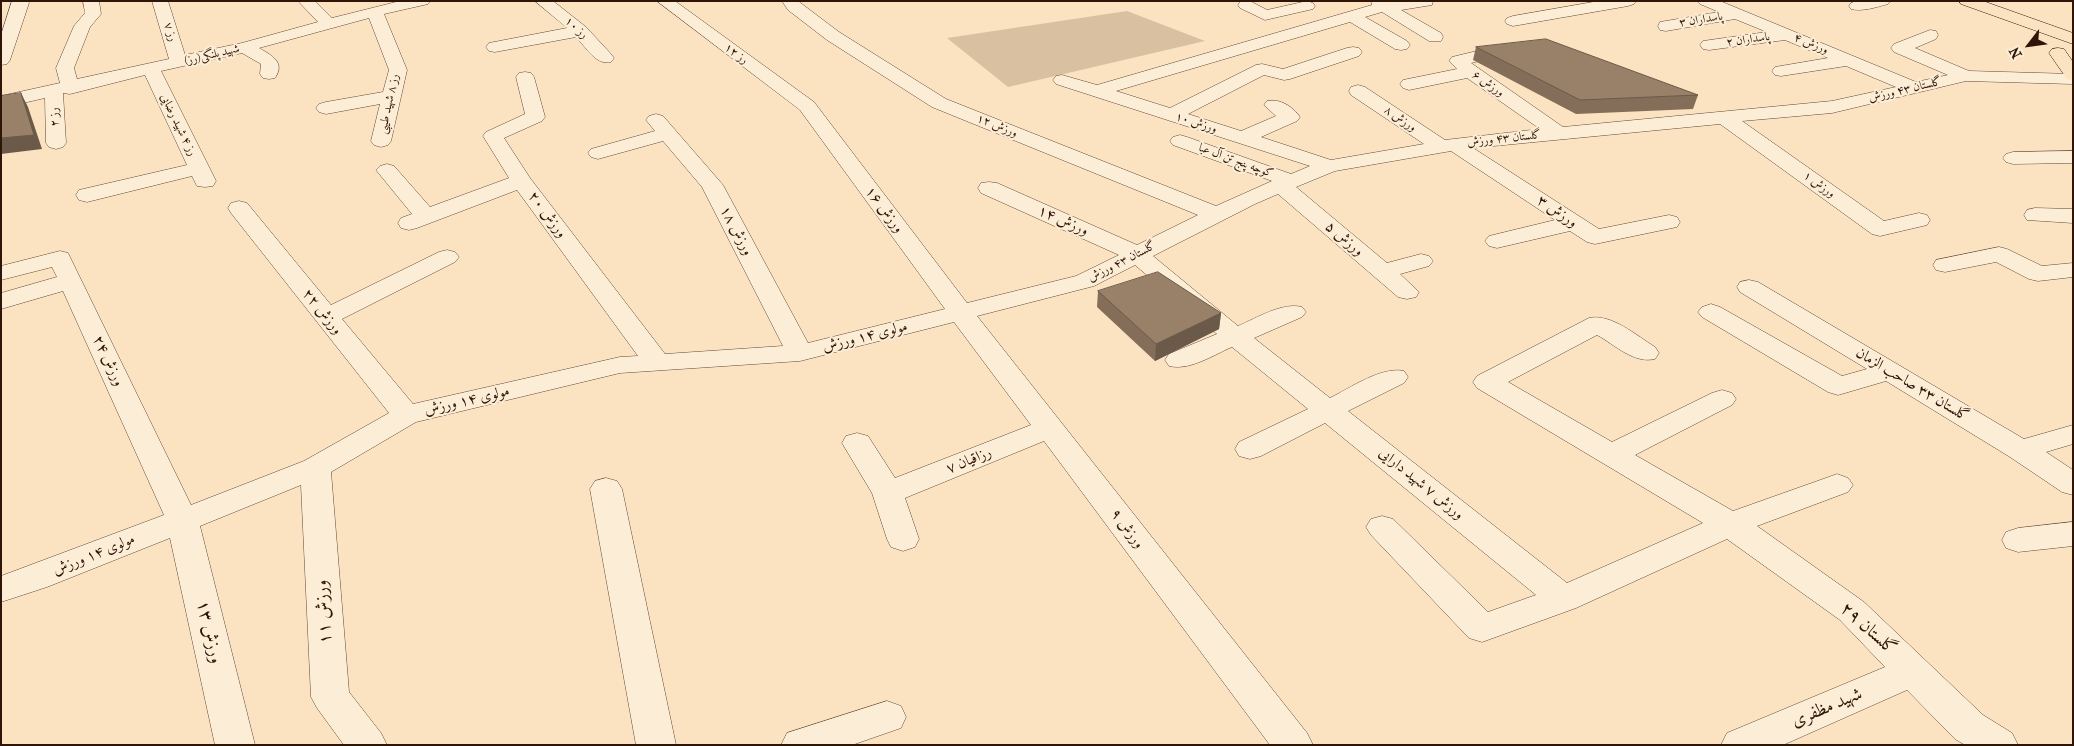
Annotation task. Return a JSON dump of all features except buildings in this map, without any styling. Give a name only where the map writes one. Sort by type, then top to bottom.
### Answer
[{"type":"main road","points":[[1950,1],[2046,37]]},
{"type":"main road","points":[[1966,1],[2073,39]]},
{"type":"main road","points":[[2073,39],[2046,37],[2040,38],[2038,43],[2066,54],[2073,75]]},
{"type":"street","name":"رز ۲","points":[[56,143],[65,68],[82,26],[93,14],[91,1]]},
{"type":"street","name":"رز ۷","points":[[160,1],[179,63]]},
{"type":"street","points":[[306,1],[329,24]]},
{"type":"street","name":"شهید پلنگی(رز)","points":[[1,102],[245,48],[376,11],[422,1]]},
{"type":"street","name":"رز ۱۰","points":[[543,1],[580,31],[605,58]]},
{"type":"street","name":"رز ۱۲","points":[[665,1],[807,106]]},
{"type":"street","points":[[792,4],[815,1]]},
{"type":"street","points":[[1513,21],[1628,1]]},
{"type":"street","name":"ورزش ۴","points":[[1706,1],[1915,88]]},
{"type":"street","points":[[1857,6],[1882,1]]},
{"type":"street","points":[[1,60],[26,2]]},
{"type":"street","points":[[1096,91],[1344,18],[1379,4],[1426,2]]},
{"type":"street","points":[[1246,5],[1265,15],[1303,3],[1344,18],[1401,45]]},
{"type":"street","name":"ورزش ۱۲","points":[[792,4],[833,36],[939,103],[1216,214]]},
{"type":"street","points":[[1379,4],[1435,37]]},
{"type":"street","name":"رز ۸ شهید طیبی","points":[[376,11],[398,70],[381,141]]},
{"type":"street","name":"پاسداران ۳","points":[[1666,26],[1737,14]]},
{"type":"street","points":[[495,47],[580,31]]},
{"type":"street","name":"پاسداران ۲","points":[[1709,45],[1786,34]]},
{"type":"street","points":[[1930,35],[1900,48],[1966,76]]},
{"type":"street","points":[[245,48],[270,62],[270,74]]},
{"type":"street","name":"ورزش ۶","points":[[1506,49],[1458,61],[1470,72],[1560,134]]},
{"type":"street","points":[[1172,115],[1262,70],[1284,75],[1353,52]]},
{"type":"street","points":[[1781,71],[1848,60]]},
{"type":"street","name":"رز ۴ شهید رضایی","points":[[87,195],[202,175],[151,69]]},
{"type":"street","points":[[1409,84],[1470,72]]},
{"type":"street","name":"گلستان ۴۳ ورزش","points":[[961,313],[1085,281],[1247,198],[1330,166],[1448,146],[1832,107],[1966,76],[2073,79]]},
{"type":"street","name":"ورزش ۲۰","points":[[525,77],[535,117],[493,136],[521,181],[657,362]]},
{"type":"street","name":"ورزش ۱۰","points":[[1062,80],[1330,166]]},
{"type":"street","name":"ورزش ۸","points":[[1358,91],[1448,146]]},
{"type":"street","points":[[326,108],[392,96]]},
{"type":"street","points":[[1242,138],[1290,117],[1274,105]]},
{"type":"street","name":"ورزش ۱۶","points":[[807,106],[961,313]]},
{"type":"street","name":"ورزش ۱","points":[[1726,119],[1880,229],[1919,220]]},
{"type":"street","name":"ورزش ۱۸","points":[[598,153],[662,127],[712,184],[800,353]]},
{"type":"street","name":"کوچه پنج تن آل عبا","points":[[1180,141],[1286,183]]},
{"type":"street","name":"ورزش ۳","points":[[1448,146],[1595,237],[1669,222]]},
{"type":"street","points":[[2013,158],[2073,157]]},
{"type":"street","points":[[387,170],[417,220],[521,181]]},
{"type":"street","name":"ورزش ۵","points":[[1286,183],[1407,292]]},
{"type":"street","name":"ورزش ۱۴","points":[[989,188],[1137,254]]},
{"type":"street","name":"ورزش ۲۲","points":[[239,208],[406,415]]},
{"type":"street","points":[[2035,215],[2073,216]]},
{"type":"street","points":[[1497,241],[1573,222]]},
{"type":"street","name":"ورزش ۷ شهید دارایی","points":[[1137,254],[1235,336],[1330,410],[1564,599]]},
{"type":"street","points":[[1945,265],[1999,254],[2038,274],[2073,270]]},
{"type":"street","points":[[326,316],[447,257]]},
{"type":"street","name":"ورزش ۲۴","points":[[1,273],[60,258],[182,520]]},
{"type":"street","points":[[1382,271],[1421,261]]},
{"type":"street","points":[[1,301],[71,281]]},
{"type":"street","name":"گلستان ۳۳ صاحب الزمان","points":[[1750,287],[2021,450],[2073,485]]},
{"type":"street","points":[[1179,360],[1293,312]]},
{"type":"street","points":[[1711,312],[1838,386],[1889,372]]},
{"type":"street","name":"مولوی ۱۴ ورزش","points":[[1,589],[35,578],[315,468],[406,415],[620,365],[800,353],[961,313]]},
{"type":"street","name":"ورزش ۹","points":[[961,313],[1293,745]]},
{"type":"street","name":"گلستان ۲۹","points":[[1646,354],[1598,324],[1487,382],[1730,524],[1852,611],[1969,727],[1998,745]]},
{"type":"street","points":[[1250,449],[1394,377]]},
{"type":"street","points":[[1613,454],[1722,399]]},
{"type":"street","name":"رزاقیان ۷","points":[[888,493],[1050,428]]},
{"type":"street","points":[[2021,450],[2073,434]]},
{"type":"street","points":[[857,443],[888,493],[903,539]]},
{"type":"street","name":"ورزش ۱۱","points":[[315,468],[330,697],[367,745]]},
{"type":"street","points":[[1382,527],[1482,628],[1564,599],[1730,524],[1837,485]]},
{"type":"street","points":[[606,489],[656,745]]},
{"type":"street","name":"ورزش ۱۳","points":[[182,520],[235,745]]},
{"type":"street","points":[[2018,540],[2073,534]]},
{"type":"street","name":"شهید مظفری","points":[[1742,745],[1913,671]]},
{"type":"street","points":[[801,745],[886,718]]},
{"type":"shaded area","points":[[1127,11],[1205,41],[1008,87],[947,38]]}]
